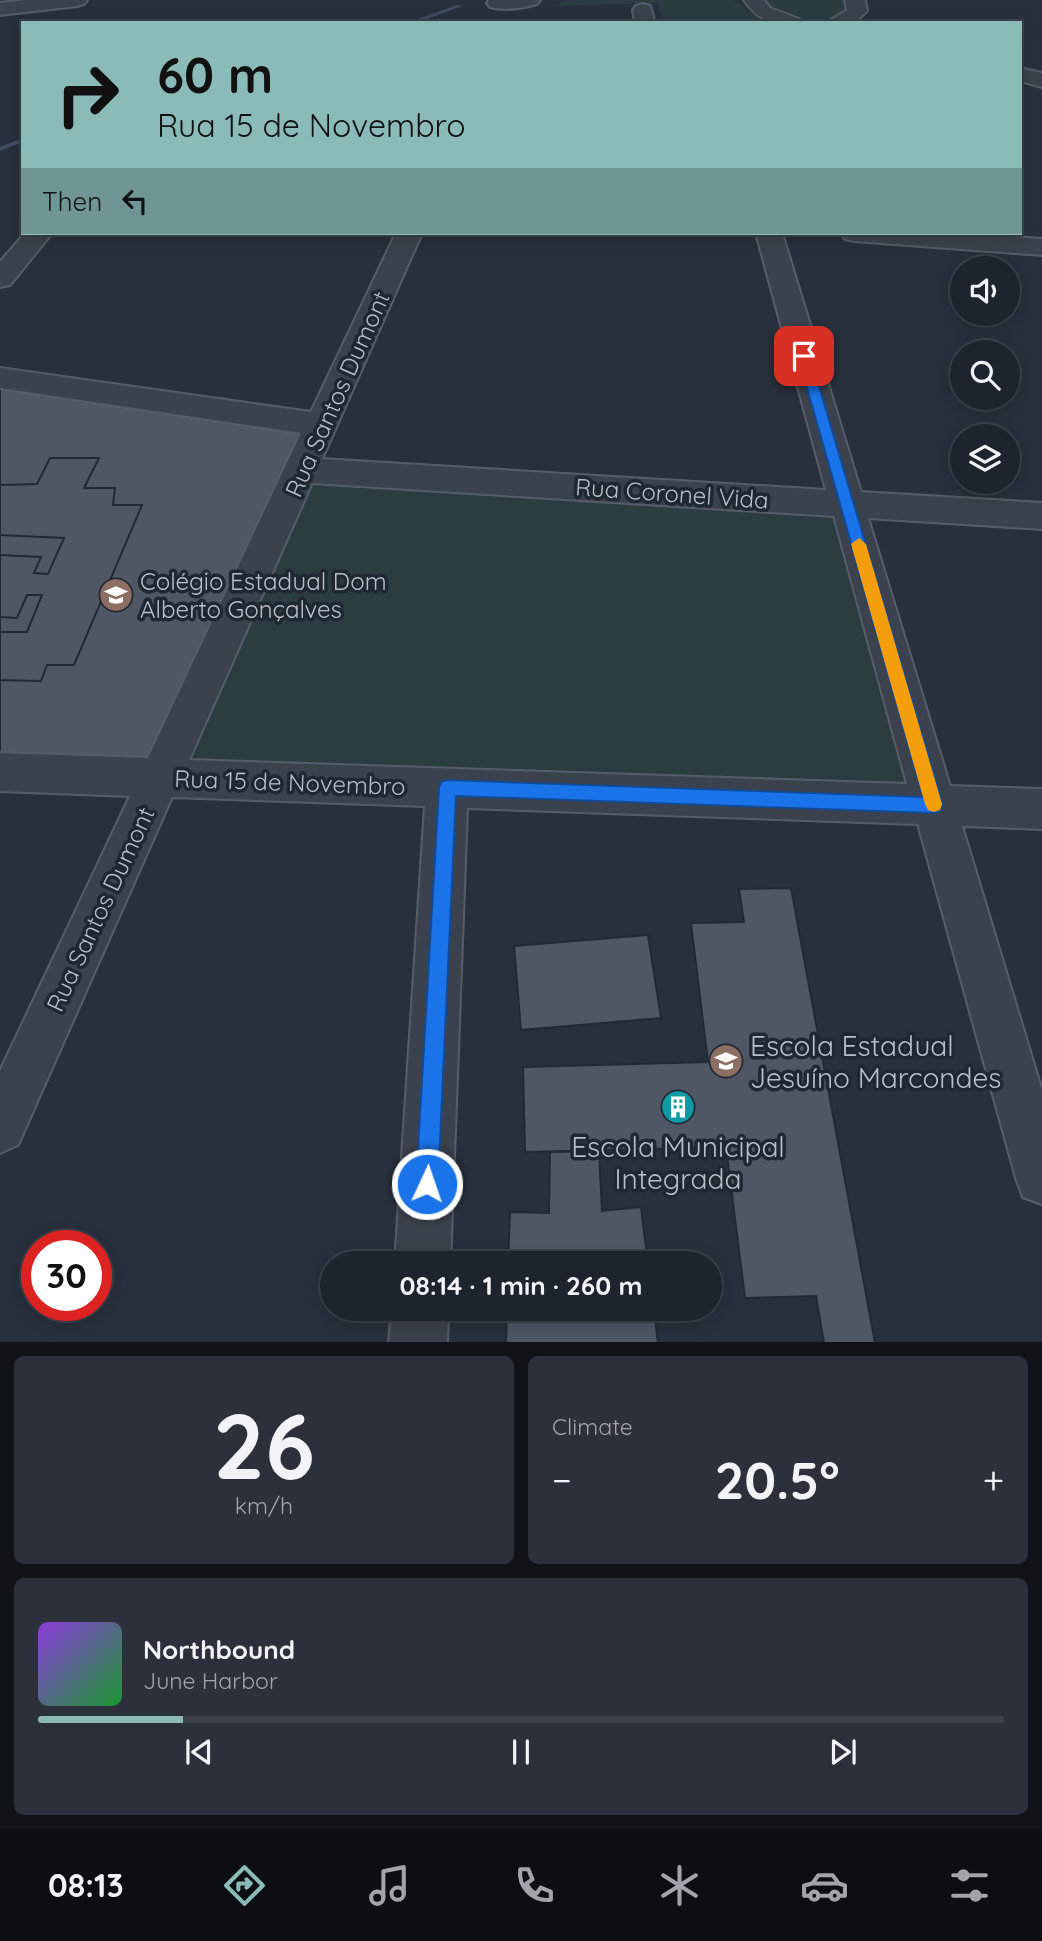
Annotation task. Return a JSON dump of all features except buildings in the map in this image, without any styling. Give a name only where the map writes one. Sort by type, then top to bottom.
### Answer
[{"type":"street","points":[[497,8],[530,0]]},
{"type":"street","points":[[754,0],[763,12],[781,21]]},
{"type":"street","points":[[845,21],[857,11],[855,0]]},
{"type":"street","points":[[0,9],[86,4]]},
{"type":"street","points":[[1022,75],[1042,80]]},
{"type":"street","points":[[0,279],[37,235]]},
{"type":"street","name":"Rua Santos Dumont","points":[[0,1127],[303,470],[408,235]]},
{"type":"street","points":[[770,235],[1042,1178]]},
{"type":"street","points":[[880,235],[1042,247]]},
{"type":"street","points":[[0,378],[323,425]]},
{"type":"street","name":"Rua Coronel Vida","points":[[303,470],[1042,516]]},
{"type":"street","name":"Rua 15 de Novembro","points":[[0,772],[1042,809]]},
{"type":"street","points":[[423,1251],[447,788]]},
{"type":"street","points":[[418,1342],[419,1321]]},
{"type":"shaded area","points":[[569,0],[733,0],[764,21],[662,21],[658,3],[554,6]]},
{"type":"shaded area","points":[[765,0],[845,0],[846,4],[841,12],[831,17],[806,20],[780,13]]},
{"type":"shaded area","points":[[307,479],[843,506],[921,798],[168,770]]},
{"type":"waterway","points":[[416,21],[459,6]]},
{"type":"waterway","points":[[0,149],[21,141]]},
{"type":"slow traffic","points":[[859,544],[934,804]]},
{"type":"place","name":"Colégio Estadual Dom Alberto Gonçalves","points":[[116,595]]},
{"type":"place","name":"Escola Estadual Jesuíno Marcondes","points":[[726,1061]]},
{"type":"place","name":"Escola Municipal Integrada","points":[[678,1107]]},
{"type":"route","points":[[427,1184],[447,788],[934,805],[804,356]]}]
